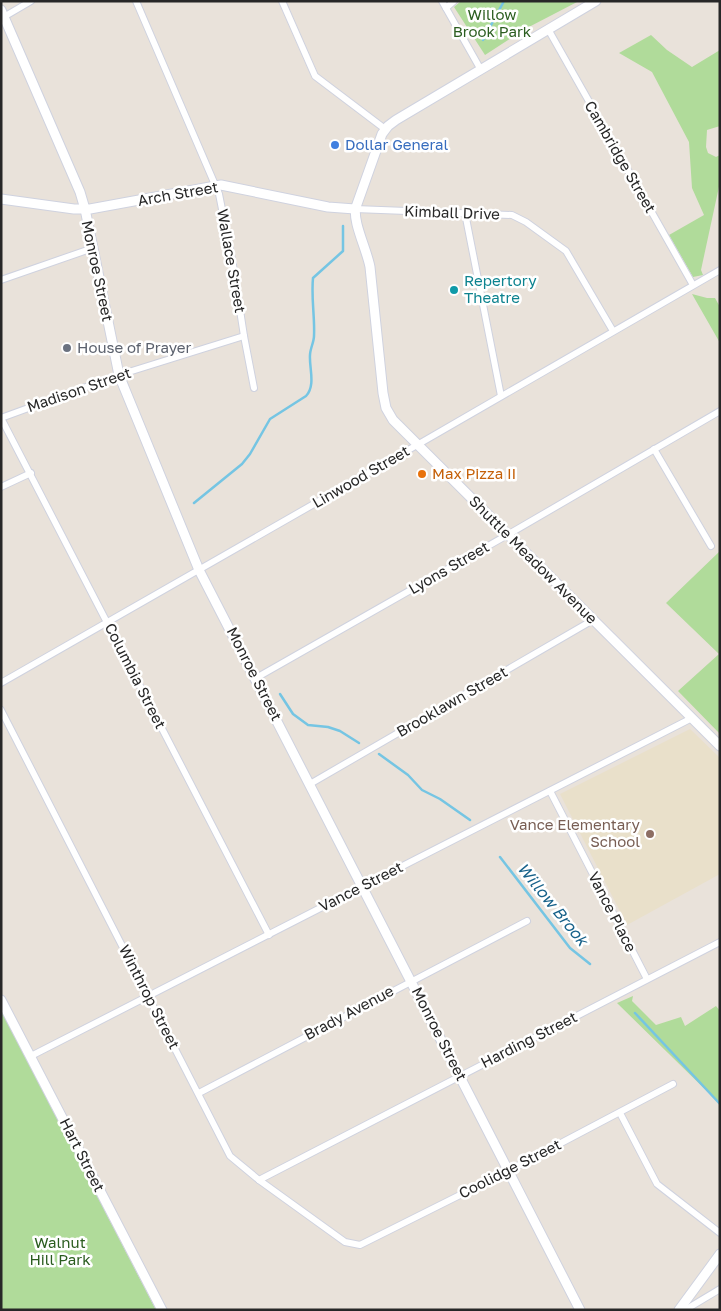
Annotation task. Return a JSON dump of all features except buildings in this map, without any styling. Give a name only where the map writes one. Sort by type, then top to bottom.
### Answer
[{"type":"street","points":[[3,15],[31,1]]},
{"type":"street","name":"Wallace Street","points":[[136,1],[220,198],[254,388]]},
{"type":"street","points":[[282,1],[315,76],[385,129]]},
{"type":"street","points":[[442,1],[481,70]]},
{"type":"street","points":[[446,8],[454,1]]},
{"type":"street","points":[[355,209],[378,143],[385,129],[393,122],[596,1]]},
{"type":"street","name":"Monroe Street","points":[[3,15],[80,192],[119,375],[199,570],[580,1310]]},
{"type":"street","name":"Cambridge Street","points":[[548,29],[693,285]]},
{"type":"street","name":"Arch Street","points":[[1,199],[85,209],[216,186],[227,186],[332,208],[355,209]]},
{"type":"street","name":"Kimball Drive","points":[[355,209],[512,215],[526,222],[566,251],[613,331]]},
{"type":"street","name":"Shuttle Meadow Avenue","points":[[355,209],[355,220],[370,267],[386,408],[393,420],[720,746]]},
{"type":"street","points":[[465,213],[501,396]]},
{"type":"street","points":[[1,280],[92,248]]},
{"type":"street","name":"Linwood Street","points":[[1,683],[720,270]]},
{"type":"street","name":"Madison Street","points":[[1,418],[119,375],[244,336]]},
{"type":"street","name":"Lyons Street","points":[[256,678],[720,411]]},
{"type":"street","name":"Columbia Street","points":[[1,418],[269,935]]},
{"type":"street","points":[[654,450],[711,546]]},
{"type":"street","points":[[1,487],[31,473]]},
{"type":"street","name":"Brooklawn Street","points":[[310,784],[593,620]]},
{"type":"street","name":"Winthrop Street","points":[[1,710],[230,1156],[258,1180],[345,1242]]},
{"type":"street","name":"Vance Street","points":[[31,1056],[692,718]]},
{"type":"street","name":"Vance Place","points":[[550,791],[646,979]]},
{"type":"street","name":"Brady Avenue","points":[[199,1093],[411,980],[527,921]]},
{"type":"street","name":"Harding Street","points":[[258,1180],[720,942]]},
{"type":"street","name":"Hart Street","points":[[1,1000],[162,1310]]},
{"type":"street","name":"Coolidge Street","points":[[345,1242],[360,1245],[508,1171],[673,1084]]},
{"type":"street","points":[[620,1113],[657,1184],[720,1234]]},
{"type":"street","points":[[679,1310],[720,1254]]},
{"type":"street","points":[[685,1310],[720,1289]]},
{"type":"shaded area","name":"Vance Elementary School","points":[[690,729],[720,758],[720,874],[627,925],[560,794]]},
{"type":"green space","name":"Willow Brook Park","points":[[461,1],[579,1],[525,29],[485,55],[454,7]]},
{"type":"green space","points":[[651,35],[667,50],[692,67],[720,50],[720,126],[707,130],[706,147],[708,153],[716,157],[720,155],[720,182],[701,270],[703,275],[693,277],[669,235],[704,215],[692,188],[689,142],[652,72],[619,53]]},
{"type":"green space","points":[[692,294],[715,298],[720,307],[720,343]]},
{"type":"green space","points":[[720,551],[720,734],[678,691],[719,654],[666,603]]},
{"type":"green space","points":[[633,996],[632,1001],[656,1025],[681,1017],[685,1026],[716,1006],[720,1011],[720,1104],[617,1003]]},
{"type":"green space","name":"Walnut Hill Park","points":[[1,1010],[156,1310],[1,1310]]},
{"type":"waterway","name":"Willow Brook","points":[[483,40],[504,1]]},
{"type":"waterway","name":"Willow Brook","points":[[194,503],[242,464],[250,454],[270,419],[306,396],[309,392],[311,387],[310,353],[314,336],[313,278],[343,251],[343,226]]},
{"type":"waterway","name":"Willow Brook","points":[[280,694],[293,714],[308,725],[328,727],[340,731],[359,743]]},
{"type":"waterway","name":"Willow Brook","points":[[379,754],[408,775],[422,790],[440,799],[470,820]]},
{"type":"waterway","name":"Willow Brook","points":[[500,857],[570,948],[590,964]]},
{"type":"waterway","name":"Willow Brook","points":[[635,1013],[720,1104]]},
{"type":"place","name":"Dollar General","points":[[335,145]]},
{"type":"place","name":"Repertory Theatre","points":[[454,290]]},
{"type":"place","name":"House of Prayer","points":[[67,348]]},
{"type":"place","name":"Max Pizza II","points":[[422,474]]},
{"type":"place","name":"Vance Elementary School","points":[[650,834]]}]
